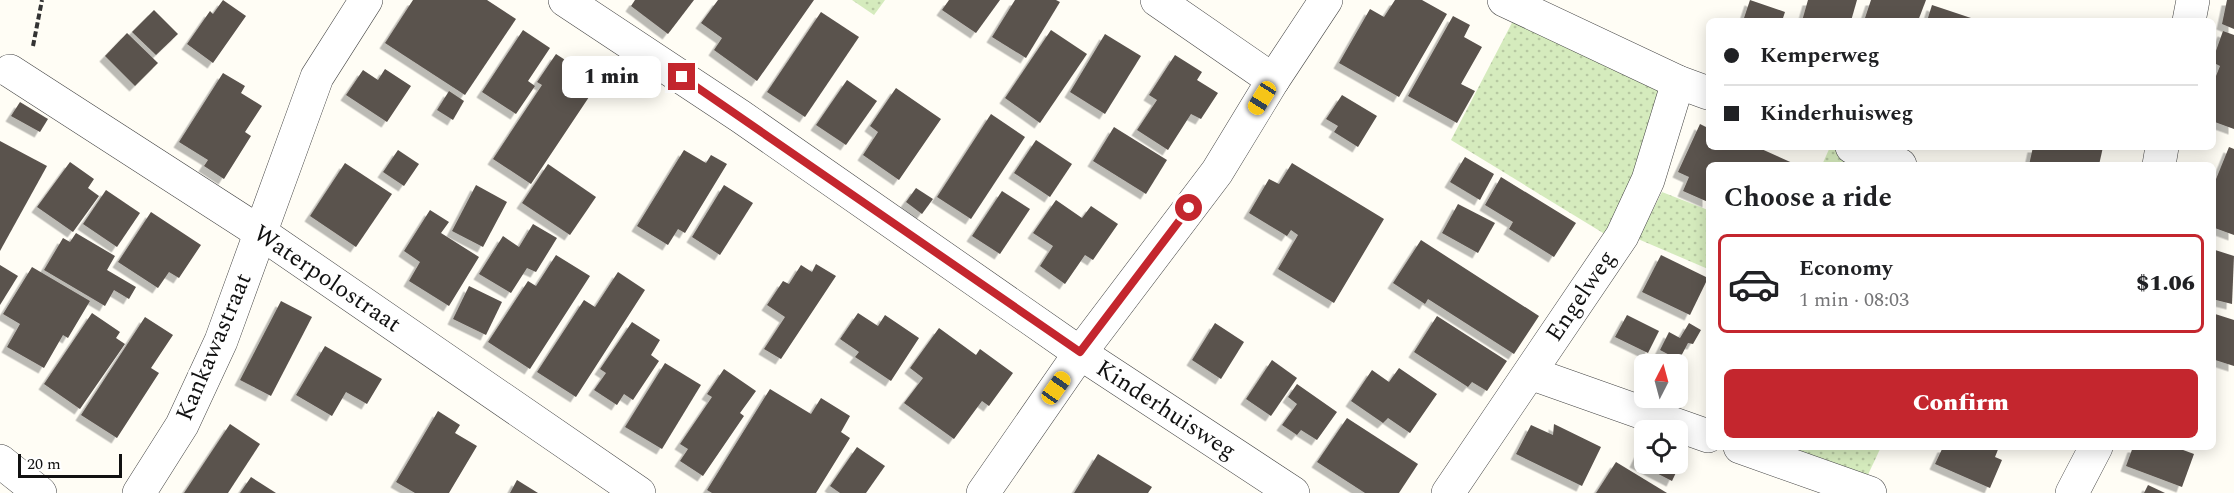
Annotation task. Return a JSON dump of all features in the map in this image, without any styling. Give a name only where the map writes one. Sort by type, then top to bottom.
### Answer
[{"type":"street","name":"Kankawastraat","points":[[139,493],[182,424],[221,341],[317,77],[366,0]]},
{"type":"street","name":"Kinderhuisweg","points":[[565,0],[740,116],[1080,352],[1293,493]]},
{"type":"street","points":[[1157,0],[1273,80]]},
{"type":"street","points":[[983,493],[1080,352],[1217,172],[1273,80],[1326,0]]},
{"type":"street","points":[[1504,0],[1706,92]]},
{"type":"street","points":[[2189,18],[2193,0]]},
{"type":"street","name":"Waterpolostraat","points":[[19,76],[261,233],[639,493]]},
{"type":"street","name":"Engelweg","points":[[1448,493],[1622,236],[1648,180],[1678,81]]},
{"type":"street","points":[[1860,150],[1892,162]]},
{"type":"street","points":[[1530,373],[1706,435]]},
{"type":"street","points":[[1748,450],[1870,493]]},
{"type":"street","points":[[2072,493],[2094,450]]},
{"type":"street","points":[[0,460],[40,493]]},
{"type":"path","points":[[19,76],[42,0]]},
{"type":"green space","points":[[852,0],[885,0],[874,15]]},
{"type":"green space","points":[[1515,17],[1658,89],[1661,110],[1608,236],[1451,140]]},
{"type":"green space","points":[[1829,150],[1839,150],[1869,162],[1823,162]]},
{"type":"green space","points":[[1662,192],[1706,209],[1706,268],[1638,239]]},
{"type":"green space","points":[[1777,450],[1880,450],[1865,481]]},
{"type":"building","points":[[223,0],[246,16],[213,63],[187,44],[210,11],[213,14]]},
{"type":"building","points":[[413,0],[487,0],[516,19],[465,95],[385,43]]},
{"type":"building","points":[[635,0],[694,0],[668,34],[631,6]]},
{"type":"building","points":[[718,0],[814,0],[757,81],[714,50],[722,38],[701,23]]},
{"type":"building","points":[[949,0],[1000,0],[976,33],[942,10]]},
{"type":"building","points":[[1015,0],[1056,0],[1060,2],[1026,58],[992,37]]},
{"type":"building","points":[[1395,0],[1422,0],[1447,14],[1399,97],[1339,63],[1370,9],[1384,17]]},
{"type":"building","points":[[1750,0],[1785,12],[1783,18],[1744,18]]},
{"type":"building","points":[[1808,0],[1857,0],[1852,18],[1803,18]]},
{"type":"building","points":[[1871,0],[1926,0],[1919,18],[1865,18]]},
{"type":"building","points":[[2227,0],[2234,0],[2234,29],[2222,24]]},
{"type":"building","points":[[1932,5],[1971,18],[1928,18]]},
{"type":"building","points":[[154,10],[178,34],[156,55],[132,32]]},
{"type":"building","points":[[821,12],[859,37],[805,117],[767,92]]},
{"type":"building","points":[[1453,16],[1470,25],[1464,37],[1482,47],[1461,84],[1475,91],[1457,123],[1408,96]]},
{"type":"building","points":[[523,30],[550,48],[528,81],[535,86],[516,114],[482,92]]},
{"type":"building","points":[[1051,30],[1087,54],[1040,123],[1005,98]]},
{"type":"building","points":[[2223,31],[2234,35],[2234,129],[2216,122],[2216,76],[2220,66],[2216,64],[2216,51]]},
{"type":"building","points":[[127,33],[158,63],[135,86],[105,56]]},
{"type":"building","points":[[1105,34],[1141,56],[1105,114],[1070,92]]},
{"type":"building","points":[[556,54],[599,82],[531,184],[493,159],[542,85],[537,82]]},
{"type":"building","points":[[1175,55],[1202,72],[1197,80],[1218,93],[1201,119],[1191,114],[1168,150],[1137,130],[1157,100],[1149,95]]},
{"type":"building","points":[[385,69],[411,86],[387,122],[346,95],[363,70],[378,80]]},
{"type":"building","points":[[223,73],[245,86],[241,93],[262,106],[245,132],[251,136],[224,179],[204,166],[208,160],[179,142]]},
{"type":"building","points":[[847,80],[877,101],[846,145],[816,125]]},
{"type":"building","points":[[896,88],[941,119],[899,180],[863,155],[878,132],[870,126]]},
{"type":"building","points":[[449,91],[464,101],[453,120],[437,110]]},
{"type":"building","points":[[1342,95],[1377,116],[1358,147],[1334,132],[1338,126],[1326,119]]},
{"type":"building","points":[[20,102],[48,119],[40,132],[11,116]]},
{"type":"building","points":[[991,114],[1025,137],[971,219],[937,197]]},
{"type":"building","points":[[1700,124],[1706,127],[1706,150],[1764,150],[1790,162],[1706,162],[1706,201],[1683,191],[1689,177],[1678,172]]},
{"type":"building","points":[[1114,127],[1167,160],[1146,194],[1093,161]]},
{"type":"building","points":[[1036,140],[1072,164],[1050,197],[1014,173]]},
{"type":"building","points":[[0,141],[47,166],[0,251]]},
{"type":"building","points":[[2229,147],[2234,149],[2234,235],[2216,228],[2216,179]]},
{"type":"building","points":[[398,150],[419,164],[404,186],[383,172]]},
{"type":"building","points":[[684,150],[706,163],[711,155],[727,164],[685,233],[678,229],[668,245],[637,226]]},
{"type":"building","points":[[2032,150],[2102,150],[2100,162],[2030,162]]},
{"type":"building","points":[[1465,157],[1494,174],[1480,200],[1450,182]]},
{"type":"building","points":[[70,162],[94,179],[88,188],[99,196],[73,232],[37,207]]},
{"type":"building","points":[[345,163],[392,194],[356,247],[310,216]]},
{"type":"building","points":[[1292,163],[1384,219],[1334,303],[1278,269],[1298,235],[1291,230],[1287,236],[1249,213],[1269,179],[1279,184]]},
{"type":"building","points":[[548,164],[596,197],[570,235],[522,203]]},
{"type":"building","points":[[1501,177],[1576,223],[1554,257],[1509,229],[1513,222],[1485,205]]},
{"type":"building","points":[[476,185],[507,202],[483,247],[452,231]]},
{"type":"building","points":[[724,185],[753,203],[720,255],[692,237]]},
{"type":"building","points":[[916,188],[933,199],[922,214],[906,202]]},
{"type":"building","points":[[106,190],[140,213],[117,247],[83,224]]},
{"type":"building","points":[[1002,191],[1030,209],[1000,254],[972,236]]},
{"type":"building","points":[[1056,200],[1082,218],[1091,206],[1118,224],[1093,260],[1085,255],[1065,284],[1040,266],[1053,246],[1033,233]]},
{"type":"building","points":[[1458,204],[1495,223],[1478,253],[1442,233]]},
{"type":"building","points":[[430,210],[449,222],[441,233],[479,257],[449,306],[409,281],[420,262],[404,251]]},
{"type":"building","points":[[151,212],[201,245],[179,278],[169,272],[158,288],[118,262]]},
{"type":"building","points":[[533,224],[557,238],[536,272],[527,268],[511,293],[479,274],[503,236],[519,247]]},
{"type":"building","points":[[76,233],[115,256],[107,270],[136,287],[129,299],[114,290],[105,306],[44,270],[63,238],[70,242]]},
{"type":"building","points":[[1421,240],[1539,316],[1514,354],[1428,299],[1425,304],[1393,283]]},
{"type":"building","points":[[2216,250],[2234,256],[2232,304],[2216,300]]},
{"type":"building","points":[[556,255],[590,276],[530,369],[488,342],[528,281],[536,286]]},
{"type":"building","points":[[1661,255],[1706,277],[1706,282],[1690,315],[1642,292]]},
{"type":"building","points":[[816,264],[836,276],[781,359],[764,349],[785,317],[767,305],[783,281],[789,284],[801,265],[812,272]]},
{"type":"building","points":[[0,265],[18,276],[0,305]]},
{"type":"building","points":[[32,267],[90,301],[68,338],[63,335],[44,368],[7,347],[20,324],[3,314]]},
{"type":"building","points":[[618,272],[645,290],[576,397],[537,372],[584,300],[595,307]]},
{"type":"building","points":[[469,286],[502,302],[486,335],[453,319]]},
{"type":"building","points":[[281,301],[312,317],[271,396],[240,380]]},
{"type":"building","points":[[92,313],[120,332],[116,338],[125,344],[80,409],[44,384]]},
{"type":"building","points":[[858,313],[878,326],[885,315],[919,338],[891,381],[855,357],[859,352],[840,339]]},
{"type":"building","points":[[2216,314],[2234,320],[2234,366],[2216,360]]},
{"type":"building","points":[[1627,315],[1659,331],[1648,353],[1615,337]]},
{"type":"building","points":[[1437,316],[1507,361],[1487,391],[1472,382],[1468,387],[1414,352]]},
{"type":"building","points":[[145,317],[173,335],[151,368],[159,373],[117,438],[81,415]]},
{"type":"building","points":[[632,322],[660,340],[651,355],[659,361],[633,400],[624,394],[617,405],[594,390],[606,373],[600,369]]},
{"type":"building","points":[[1215,323],[1244,342],[1221,379],[1192,360]]},
{"type":"building","points":[[1689,323],[1701,330],[1693,344],[1688,343],[1682,354],[1668,354],[1660,350],[1669,332],[1680,338]]},
{"type":"building","points":[[939,328],[976,355],[980,349],[1013,373],[989,406],[982,401],[954,439],[904,403],[923,378],[910,368]]},
{"type":"building","points":[[325,346],[382,379],[367,404],[346,392],[332,416],[296,395]]},
{"type":"building","points":[[1272,360],[1297,378],[1271,416],[1246,399]]},
{"type":"building","points":[[665,363],[701,385],[662,449],[625,427]]},
{"type":"building","points":[[1399,368],[1437,394],[1410,433],[1388,418],[1383,423],[1351,401],[1372,370],[1389,382]]},
{"type":"building","points":[[724,369],[756,391],[740,413],[744,416],[703,476],[680,461],[688,449],[680,444],[712,397],[707,394]]},
{"type":"building","points":[[1297,384],[1337,412],[1317,440],[1301,430],[1297,435],[1282,425],[1297,404],[1288,397]]},
{"type":"building","points":[[770,389],[811,414],[821,398],[850,416],[841,432],[850,438],[816,493],[712,493],[707,490]]},
{"type":"building","points":[[438,411],[460,425],[455,433],[477,446],[449,493],[415,493],[396,482]]},
{"type":"building","points":[[1347,418],[1418,464],[1399,493],[1365,493],[1317,462]]},
{"type":"building","points":[[230,424],[260,444],[228,493],[184,493]]},
{"type":"building","points":[[1554,424],[1601,447],[1582,486],[1516,454],[1531,425],[1553,435]]},
{"type":"building","points":[[857,447],[885,466],[866,493],[840,493],[830,486]]},
{"type":"building","points":[[1942,450],[1998,450],[1995,457],[2002,460],[1990,488],[1935,464]]},
{"type":"building","points":[[2132,450],[2183,450],[2194,454],[2182,487],[2126,466]]},
{"type":"building","points":[[1098,454],[1152,487],[1148,493],[1074,493]]},
{"type":"building","points":[[1616,462],[1667,493],[1596,493]]},
{"type":"building","points":[[1658,474],[1675,474],[1672,481]]},
{"type":"building","points":[[251,477],[276,493],[240,493]]},
{"type":"building","points":[[517,480],[538,493],[510,493]]},
{"type":"building","points":[[2148,485],[2165,493],[2144,493]]},
{"type":"route","points":[[682,77],[1080,352],[1189,208]]}]
